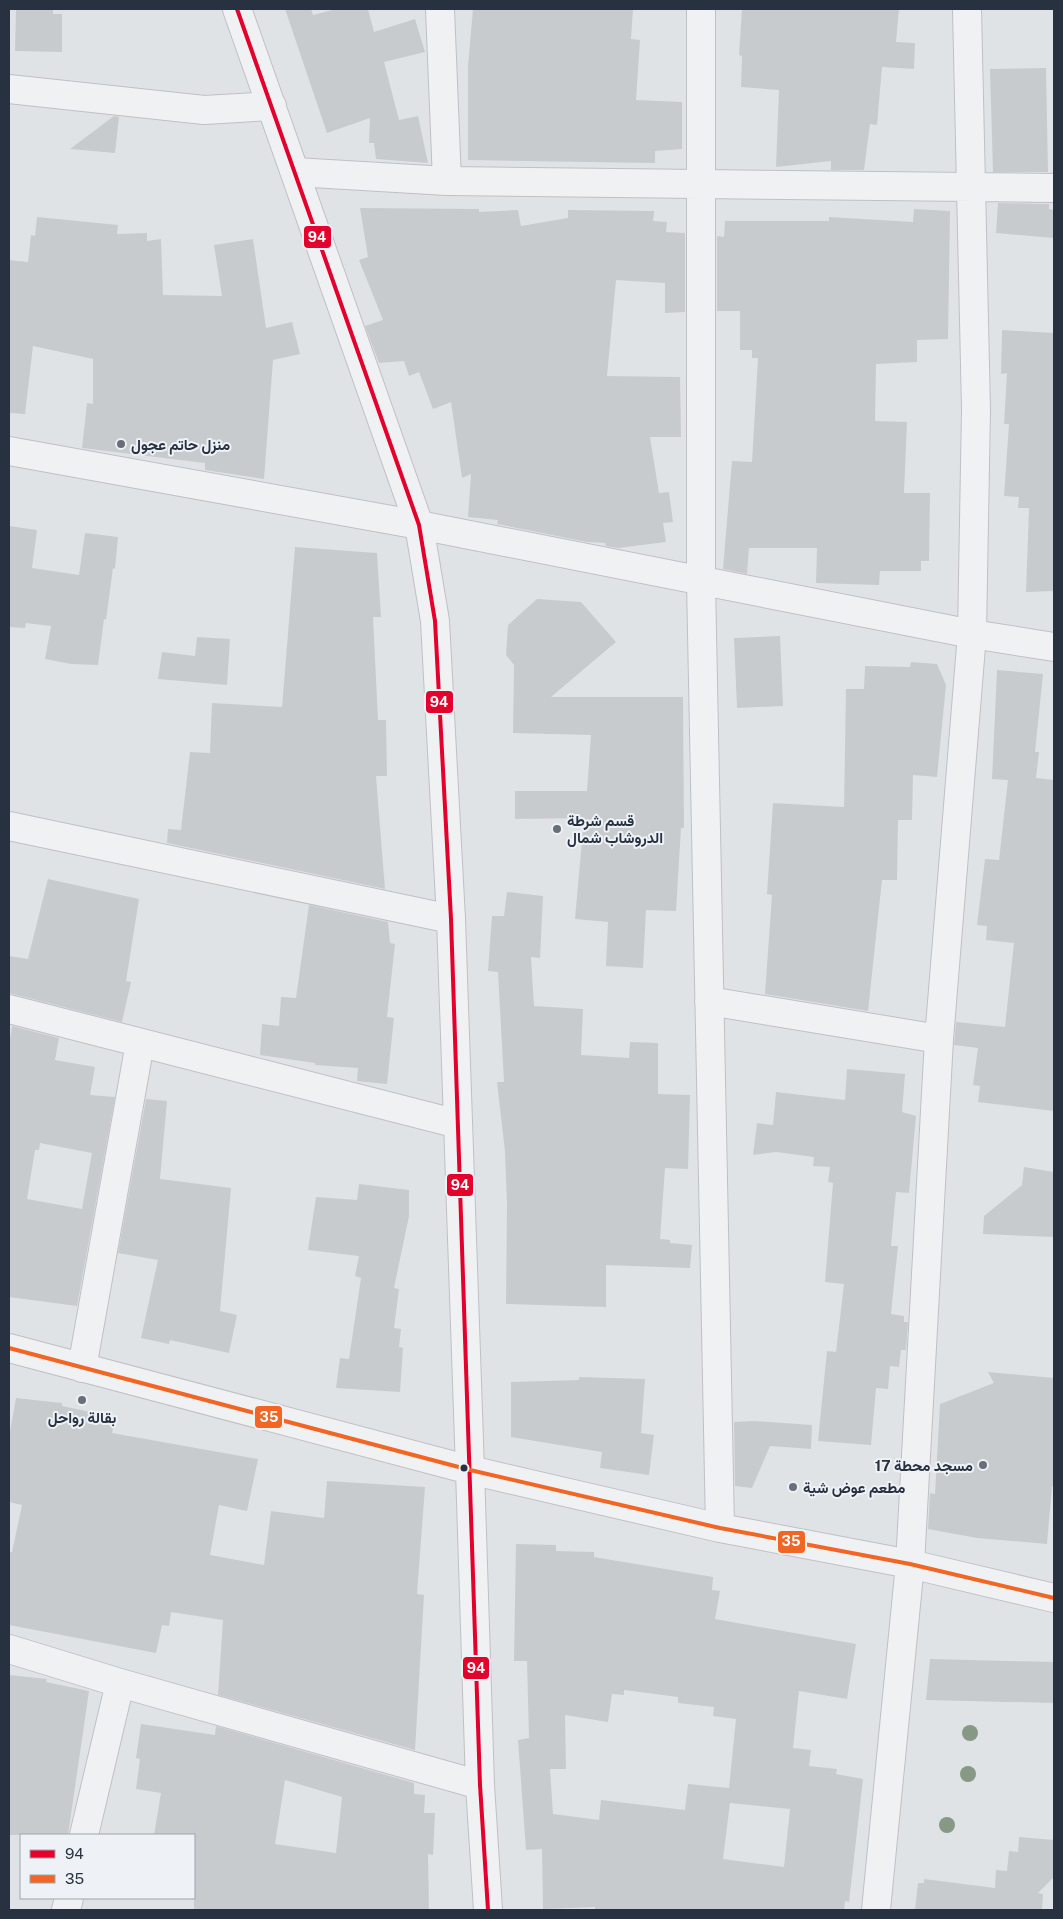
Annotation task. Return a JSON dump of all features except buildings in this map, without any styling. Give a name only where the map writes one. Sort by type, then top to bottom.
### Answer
[{"type":"street","points":[[238,9],[419,526],[435,620],[451,919],[480,1785],[488,1910]]},
{"type":"street","points":[[440,9],[447,181]]},
{"type":"street","points":[[701,9],[703,183],[701,582],[720,1528]]},
{"type":"street","points":[[876,1910],[910,1564],[939,1039],[972,634],[976,409],[967,9]]},
{"type":"street","points":[[9,89],[204,110],[272,106]]},
{"type":"street","points":[[295,172],[447,181],[1054,188]]},
{"type":"street","points":[[9,451],[419,526],[972,634],[1054,647]]},
{"type":"street","points":[[9,826],[451,919]]},
{"type":"street","points":[[709,1001],[939,1039]]},
{"type":"street","points":[[9,1009],[458,1124]]},
{"type":"street","points":[[82,1368],[140,1043]]},
{"type":"street","points":[[9,1348],[470,1470],[720,1528],[910,1564],[1054,1598]]},
{"type":"street","points":[[9,1649],[120,1683],[480,1785]]},
{"type":"street","points":[[84,1834],[120,1683]]},
{"type":"transit line","name":"94","points":[[237,9],[419,525],[435,621],[451,919],[480,1785],[488,1910]]},
{"type":"transit line","name":"35","points":[[9,1348],[470,1470],[720,1528],[910,1564],[1054,1598]]},
{"type":"place","name":"منزل حاتم عجول","points":[[121,444]]},
{"type":"place","name":"قسم شرطة الدروشاب شمال","points":[[557,829]]},
{"type":"place","name":"بقالة رواحل","points":[[82,1400]]},
{"type":"place","name":"مسجد محطة 17","points":[[983,1465]]},
{"type":"place","name":"مطعم عوض شية","points":[[793,1487]]}]
